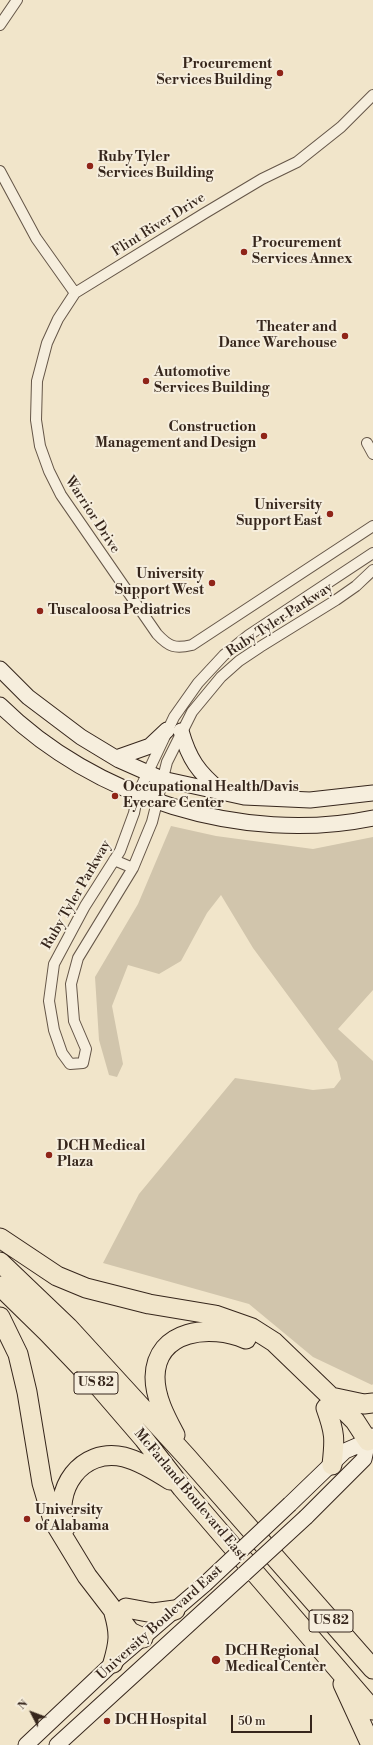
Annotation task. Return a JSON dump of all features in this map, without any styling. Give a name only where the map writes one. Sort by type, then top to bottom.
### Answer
[{"type":"highway","points":[[0,1238],[57,1276],[86,1288],[118,1298],[214,1315],[252,1328],[274,1342],[328,1402],[334,1429],[332,1465]]},
{"type":"highway","name":"McFarland Boulevard East","points":[[0,1262],[68,1327],[186,1456],[373,1669]]},
{"type":"highway","name":"McFarland Boulevard East","points":[[0,1286],[94,1381],[144,1439],[182,1488],[373,1710]]},
{"type":"highway","points":[[0,1317],[18,1354],[28,1392],[42,1483],[53,1520],[87,1576],[119,1608],[153,1613],[175,1610]]},
{"type":"highway","points":[[186,1456],[164,1416],[155,1376],[159,1360],[168,1346],[180,1337],[194,1332],[213,1331],[232,1334],[260,1346],[328,1402],[355,1421],[372,1441]]},
{"type":"highway","points":[[328,1402],[347,1401],[364,1404],[373,1403]]},
{"type":"highway","points":[[143,1638],[130,1632],[119,1608],[100,1576],[65,1528],[61,1511],[61,1502],[66,1485],[76,1471],[90,1461],[102,1457],[124,1457],[150,1468],[182,1488]]},
{"type":"highway","points":[[113,1663],[119,1644],[119,1608]]},
{"type":"highway","points":[[334,1665],[371,1745]]},
{"type":"street","points":[[0,25],[17,0]]},
{"type":"street","name":"Flint River Drive","points":[[75,293],[205,212],[297,162],[341,127],[373,95]]},
{"type":"street","points":[[0,171],[36,238],[75,293]]},
{"type":"street","name":"Warrior Drive","points":[[75,293],[58,319],[43,355],[36,388],[38,434],[49,472],[61,495],[128,594],[166,644],[180,648],[192,645],[373,526]]},
{"type":"street","points":[[367,443],[373,454]]},
{"type":"street","name":"Ruby Tyler Parkway","points":[[373,552],[249,635],[224,655],[198,683],[183,703],[174,731],[152,822],[133,868],[78,958],[71,984],[74,1021],[86,1049],[83,1063],[70,1064],[62,1053],[57,1042],[49,1001],[54,964],[85,906],[120,850],[130,826],[138,794],[147,772],[174,731],[206,694],[239,661],[336,600],[356,586],[373,570]]},
{"type":"street","points":[[0,670],[28,697],[81,737],[116,758],[162,779],[244,797],[310,800],[373,793]]},
{"type":"street","points":[[0,705],[18,723],[71,761],[105,780],[157,802],[224,819],[293,826],[373,818]]},
{"type":"street","points":[[116,758],[150,746],[174,731],[185,744],[195,766],[223,793]]},
{"type":"street","points":[[114,860],[133,868]]},
{"type":"street","points":[[66,941],[82,950]]},
{"type":"street","name":"University Boulevard East","points":[[26,1745],[113,1663],[205,1584],[345,1452],[372,1441]]},
{"type":"street","name":"University Boulevard East","points":[[57,1745],[306,1517],[364,1459],[372,1441]]},
{"type":"shaded area","points":[[171,826],[216,836],[313,849],[373,837],[373,990],[338,1029],[373,1061],[372,1385],[313,1357],[249,1304],[103,1263],[139,1194],[235,1078],[313,1090],[334,1088],[341,1079],[337,1062],[253,948],[221,895],[207,913],[181,961],[159,974],[128,965],[112,1006],[123,1064],[117,1077],[109,1075],[99,1040],[95,977],[138,904]]},
{"type":"place","name":"Procurement Services Building","points":[[280,73]]},
{"type":"place","name":"Ruby Tyler Services Building","points":[[90,166]]},
{"type":"place","name":"Procurement Services Annex","points":[[244,252]]},
{"type":"place","name":"Theater and Dance Warehouse","points":[[345,336]]},
{"type":"place","name":"Automotive Services Building","points":[[146,381]]},
{"type":"place","name":"Construction Management and Design","points":[[264,436]]},
{"type":"place","name":"University Support East","points":[[330,514]]},
{"type":"place","name":"University Support West","points":[[212,583]]},
{"type":"place","name":"Tuscaloosa Pediatrics","points":[[40,611]]},
{"type":"place","name":"Occupational Health/Davis Eyecare Center","points":[[115,796]]},
{"type":"place","name":"DCH Medical Plaza","points":[[49,1155]]},
{"type":"place","name":"University of Alabama","points":[[27,1519]]},
{"type":"place","name":"DCH Regional Medical Center","points":[[216,1660]]},
{"type":"place","name":"DCH Hospital","points":[[107,1721]]}]
